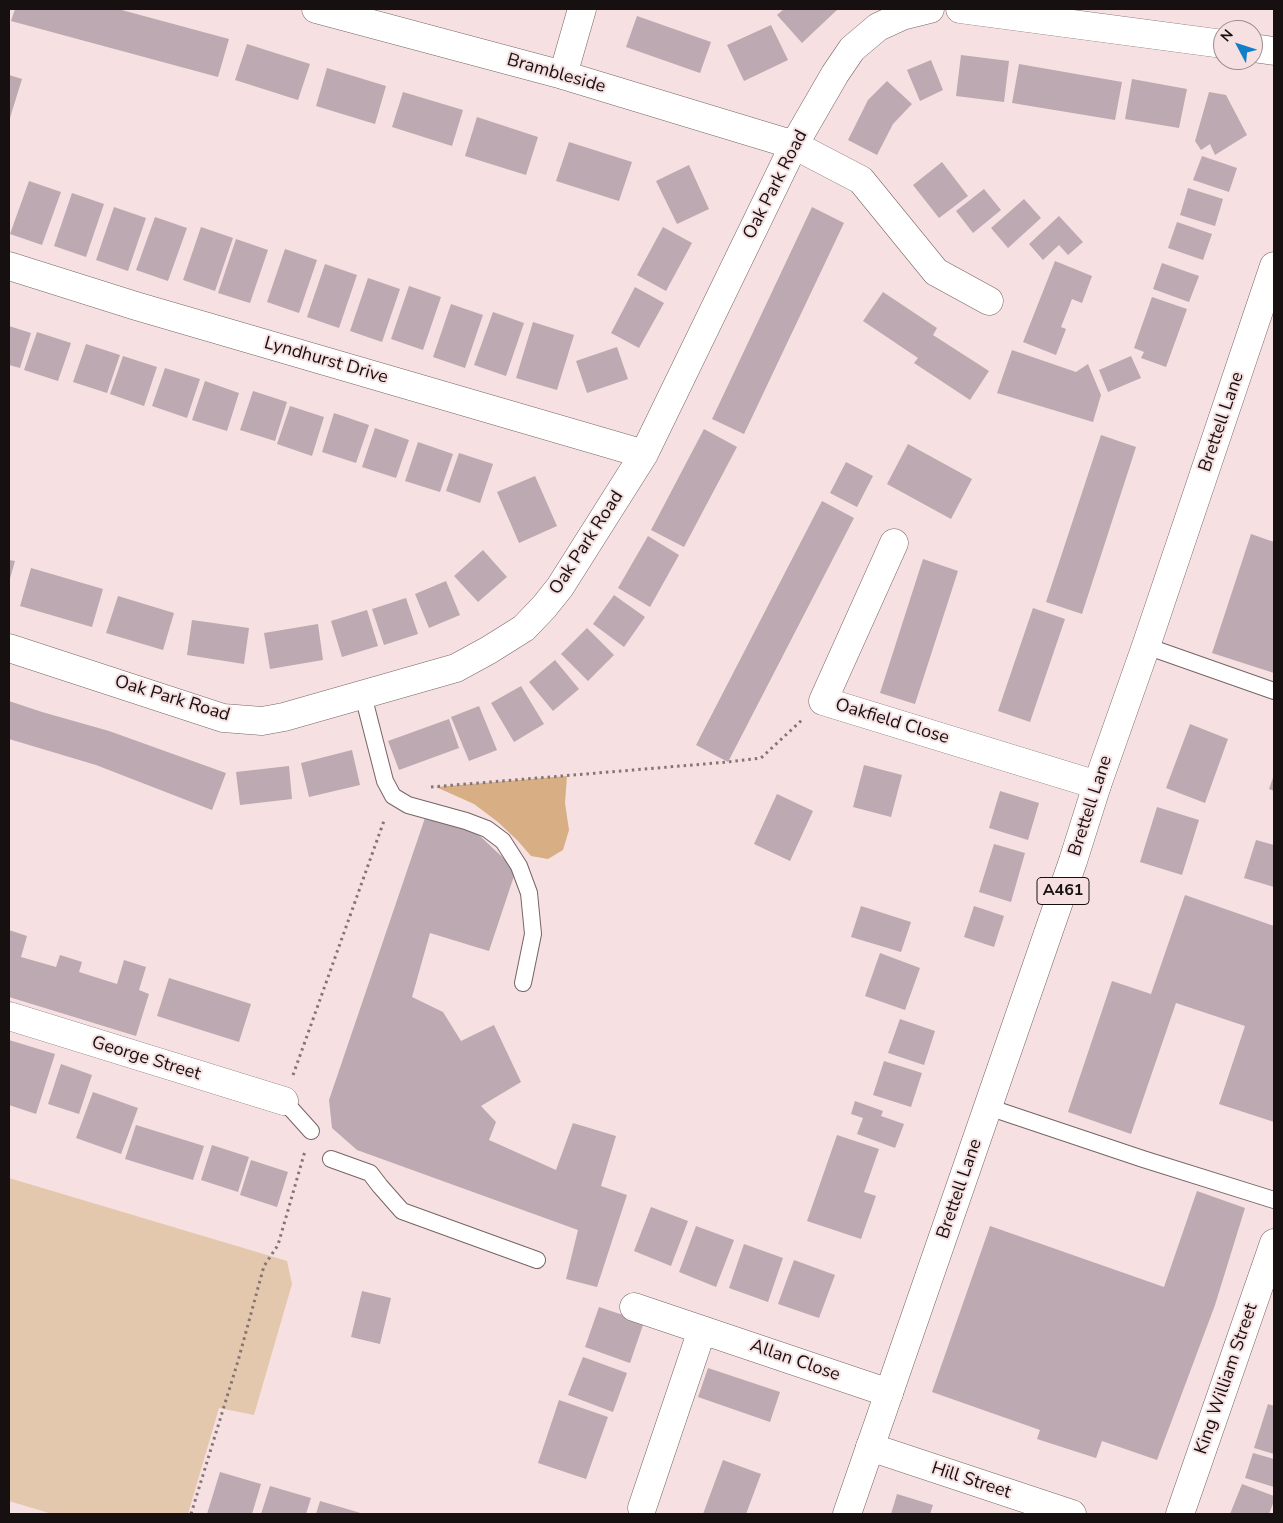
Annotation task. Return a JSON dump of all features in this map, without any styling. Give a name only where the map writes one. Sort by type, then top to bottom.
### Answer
[{"type":"street","name":"Brambleside","points":[[316,9],[563,75],[794,145],[861,180],[936,272],[989,301]]},
{"type":"street","points":[[563,75],[582,9]]},
{"type":"street","name":"Oak Park Road","points":[[9,648],[224,718],[262,721],[284,717],[456,668],[524,628],[560,587],[644,454],[794,145],[835,74],[852,49],[878,27],[902,16],[930,9]]},
{"type":"street","points":[[960,9],[1213,43]]},
{"type":"street","name":"Lyndhurst Drive","points":[[9,266],[136,306],[644,454]]},
{"type":"street","name":"Brettell Lane","points":[[847,1514],[1074,861],[1097,785],[1146,646],[1274,266]]},
{"type":"street","name":"Oakfield Close","points":[[894,543],[823,701],[1097,785]]},
{"type":"street","name":"George Street","points":[[9,1016],[284,1101]]},
{"type":"street","name":"King William Street","points":[[1180,1514],[1274,1243]]},
{"type":"street","name":"Allan Close","points":[[634,1307],[889,1393]]},
{"type":"street","points":[[642,1508],[702,1330]]},
{"type":"street","name":"Hill Street","points":[[870,1447],[1072,1514]]},
{"type":"lane","points":[[1146,646],[1274,691]]},
{"type":"lane","points":[[363,695],[385,781],[392,793],[408,805],[466,821],[486,829],[503,841],[520,866],[529,893],[533,934],[523,983]]},
{"type":"lane","points":[[284,1101],[311,1131]]},
{"type":"lane","points":[[988,1107],[1143,1159],[1274,1200]]},
{"type":"lane","points":[[331,1159],[370,1173],[402,1212],[537,1260]]},
{"type":"path","points":[[284,1101],[392,793],[761,758],[823,701]]},
{"type":"path","points":[[191,1514],[238,1361],[264,1266],[278,1246],[311,1131]]},
{"type":"shaded area","points":[[567,776],[565,803],[569,830],[563,850],[548,859],[531,856],[498,822],[474,804],[436,787]]},
{"type":"shaded area","points":[[9,1178],[287,1261],[292,1284],[254,1415],[219,1408],[188,1514],[52,1514],[9,1501]]},
{"type":"building","points":[[15,9],[118,9],[229,39],[218,77],[11,21]]},
{"type":"building","points":[[784,9],[838,9],[802,43],[777,15]]},
{"type":"building","points":[[637,16],[711,42],[700,73],[626,47]]},
{"type":"building","points":[[771,25],[788,60],[744,81],[727,45]]},
{"type":"building","points":[[247,44],[310,64],[298,100],[235,80]]},
{"type":"building","points":[[961,55],[1009,61],[1004,102],[956,96]]},
{"type":"building","points":[[931,60],[943,90],[920,101],[907,70]]},
{"type":"building","points":[[1019,64],[1122,82],[1115,120],[1012,103]]},
{"type":"building","points":[[327,68],[386,86],[375,124],[316,106]]},
{"type":"building","points":[[9,75],[22,79],[9,121]]},
{"type":"building","points":[[1132,79],[1187,89],[1179,128],[1125,119]]},
{"type":"building","points":[[887,81],[912,104],[893,124],[877,155],[848,140],[868,100]]},
{"type":"building","points":[[403,92],[463,110],[452,146],[392,127]]},
{"type":"building","points":[[1209,92],[1226,95],[1247,135],[1215,155],[1210,144],[1201,150],[1195,141]]},
{"type":"building","points":[[477,117],[538,137],[526,175],[465,156]]},
{"type":"building","points":[[569,142],[632,162],[619,201],[556,181]]},
{"type":"building","points":[[1202,156],[1237,168],[1229,192],[1193,180]]},
{"type":"building","points":[[942,162],[968,196],[939,218],[913,185]]},
{"type":"building","points":[[689,165],[709,209],[677,224],[656,181]]},
{"type":"building","points":[[29,181],[61,192],[42,245],[10,234]]},
{"type":"building","points":[[1188,188],[1223,199],[1215,226],[1180,215]]},
{"type":"building","points":[[984,189],[1001,210],[973,233],[956,211]]},
{"type":"building","points":[[72,193],[104,204],[86,257],[54,246]]},
{"type":"building","points":[[1024,199],[1041,218],[1008,248],[991,228]]},
{"type":"building","points":[[114,207],[146,218],[128,271],[96,260]]},
{"type":"building","points":[[812,207],[844,223],[744,434],[712,419]]},
{"type":"building","points":[[1059,216],[1083,242],[1068,255],[1059,245],[1043,260],[1029,244]]},
{"type":"building","points":[[155,217],[187,228],[168,281],[136,270]]},
{"type":"building","points":[[1177,222],[1212,234],[1203,260],[1168,248]]},
{"type":"building","points":[[201,227],[233,238],[215,291],[183,280]]},
{"type":"building","points":[[663,227],[692,243],[666,291],[637,275]]},
{"type":"building","points":[[236,239],[268,250],[250,303],[218,293]]},
{"type":"building","points":[[285,249],[317,260],[299,313],[267,302]]},
{"type":"building","points":[[1055,261],[1092,276],[1082,303],[1072,299],[1061,327],[1066,329],[1056,355],[1023,342]]},
{"type":"building","points":[[1162,263],[1199,276],[1189,302],[1153,289]]},
{"type":"building","points":[[325,264],[357,275],[339,328],[307,317]]},
{"type":"building","points":[[368,278],[400,289],[382,342],[350,331]]},
{"type":"building","points":[[409,286],[441,297],[423,350],[391,339]]},
{"type":"building","points":[[635,287],[664,303],[639,348],[611,333]]},
{"type":"building","points":[[883,292],[937,328],[933,335],[989,371],[970,400],[914,363],[918,358],[863,321]]},
{"type":"building","points":[[1152,297],[1187,309],[1166,367],[1141,358],[1144,352],[1134,348]]},
{"type":"building","points":[[451,304],[483,315],[465,368],[433,357]]},
{"type":"building","points":[[493,312],[524,323],[506,376],[474,365]]},
{"type":"building","points":[[533,322],[574,335],[557,390],[516,378]]},
{"type":"building","points":[[9,326],[31,333],[20,368],[9,365]]},
{"type":"building","points":[[37,332],[71,343],[58,381],[24,370]]},
{"type":"building","points":[[86,344],[120,355],[107,393],[73,382]]},
{"type":"building","points":[[617,347],[628,379],[587,393],[576,361]]},
{"type":"building","points":[[1012,350],[1076,372],[1088,364],[1101,395],[1093,422],[997,393]]},
{"type":"building","points":[[123,356],[157,367],[144,406],[110,394]]},
{"type":"building","points":[[1131,356],[1141,378],[1108,392],[1099,370]]},
{"type":"building","points":[[165,368],[200,379],[187,418],[152,406]]},
{"type":"building","points":[[205,381],[239,393],[227,431],[192,420]]},
{"type":"building","points":[[253,391],[287,402],[275,441],[240,430]]},
{"type":"building","points":[[290,406],[324,417],[312,456],[277,444]]},
{"type":"building","points":[[334,413],[369,425],[356,463],[322,452]]},
{"type":"building","points":[[375,428],[409,440],[396,478],[362,467]]},
{"type":"building","points":[[704,429],[737,447],[684,547],[651,530]]},
{"type":"building","points":[[1101,435],[1136,447],[1082,614],[1046,602]]},
{"type":"building","points":[[418,442],[453,454],[440,492],[405,481]]},
{"type":"building","points":[[908,444],[972,479],[951,519],[887,484]]},
{"type":"building","points":[[459,453],[493,464],[480,503],[446,491]]},
{"type":"building","points":[[846,462],[873,476],[857,507],[830,493]]},
{"type":"building","points":[[535,476],[557,526],[519,543],[497,492]]},
{"type":"building","points":[[822,501],[854,518],[728,762],[696,745]]},
{"type":"building","points":[[1251,534],[1274,542],[1274,673],[1212,653]]},
{"type":"building","points":[[648,536],[679,555],[650,607],[618,588]]},
{"type":"building","points":[[483,550],[507,577],[478,602],[454,576]]},
{"type":"building","points":[[923,559],[958,571],[915,704],[880,693]]},
{"type":"building","points":[[9,560],[15,561],[9,582]]},
{"type":"building","points":[[31,568],[103,589],[92,627],[20,606]]},
{"type":"building","points":[[446,581],[460,615],[429,628],[415,594]]},
{"type":"building","points":[[614,595],[645,617],[624,647],[593,624]]},
{"type":"building","points":[[118,596],[174,613],[163,650],[106,633]]},
{"type":"building","points":[[406,598],[418,634],[384,645],[372,609]]},
{"type":"building","points":[[1033,608],[1065,619],[1030,722],[998,711]]},
{"type":"building","points":[[367,610],[378,646],[342,657],[331,621]]},
{"type":"building","points":[[192,620],[249,628],[244,664],[187,655]]},
{"type":"building","points":[[318,624],[323,660],[270,669],[264,633]]},
{"type":"building","points":[[587,628],[614,655],[588,681],[561,654]]},
{"type":"building","points":[[555,660],[579,689],[553,711],[529,682]]},
{"type":"building","points":[[521,686],[544,724],[514,742],[491,703]]},
{"type":"building","points":[[9,701],[109,731],[226,773],[212,810],[96,765],[9,739]]},
{"type":"building","points":[[479,706],[497,750],[469,761],[451,717]]},
{"type":"building","points":[[449,719],[459,748],[399,770],[388,741]]},
{"type":"building","points":[[1190,724],[1228,739],[1205,803],[1166,788]]},
{"type":"building","points":[[352,750],[360,785],[309,797],[301,763]]},
{"type":"building","points":[[864,765],[902,775],[891,817],[853,807]]},
{"type":"building","points":[[289,766],[292,799],[240,805],[236,772]]},
{"type":"building","points":[[1274,775],[1274,791],[1269,789]]},
{"type":"building","points":[[1000,791],[1039,803],[1028,840],[989,828]]},
{"type":"building","points":[[777,794],[813,811],[790,861],[754,844]]},
{"type":"building","points":[[1157,807],[1199,820],[1182,875],[1140,862]]},
{"type":"building","points":[[426,815],[468,829],[481,837],[516,870],[489,951],[430,933],[412,997],[443,1012],[461,1041],[494,1025],[521,1082],[481,1106],[496,1122],[489,1140],[556,1170],[573,1123],[616,1136],[601,1186],[627,1195],[597,1287],[566,1279],[578,1230],[357,1150],[332,1128],[329,1100]]},
{"type":"building","points":[[1256,840],[1274,845],[1274,887],[1244,878]]},
{"type":"building","points":[[994,844],[1025,853],[1011,902],[979,892]]},
{"type":"building","points":[[1185,895],[1274,926],[1274,1122],[1219,1104],[1245,1026],[1176,1003],[1131,1134],[1068,1112],[1112,981],[1151,994]]},
{"type":"building","points":[[861,906],[911,922],[901,952],[851,937]]},
{"type":"building","points":[[974,906],[1004,916],[994,947],[964,937]]},
{"type":"building","points":[[9,930],[27,936],[21,957],[56,967],[60,955],[82,962],[79,972],[117,984],[124,960],[146,967],[139,990],[149,994],[136,1036],[9,997]]},
{"type":"building","points":[[880,953],[920,968],[905,1010],[865,996]]},
{"type":"building","points":[[169,978],[251,1004],[239,1042],[157,1016]]},
{"type":"building","points":[[900,1019],[935,1031],[924,1065],[888,1053]]},
{"type":"building","points":[[9,1040],[55,1054],[36,1114],[9,1105]]},
{"type":"building","points":[[884,1061],[922,1073],[911,1107],[873,1095]]},
{"type":"building","points":[[61,1064],[92,1075],[79,1114],[48,1104]]},
{"type":"building","points":[[93,1092],[138,1108],[121,1154],[76,1138]]},
{"type":"building","points":[[855,1101],[883,1111],[881,1116],[904,1124],[895,1148],[857,1134],[863,1118],[851,1114]]},
{"type":"building","points":[[136,1125],[204,1146],[193,1180],[125,1159]]},
{"type":"building","points":[[837,1135],[879,1149],[864,1192],[876,1196],[861,1239],[807,1221]]},
{"type":"building","points":[[212,1145],[249,1157],[238,1192],[201,1180]]},
{"type":"building","points":[[251,1160],[288,1172],[277,1207],[240,1195]]},
{"type":"building","points":[[1197,1191],[1245,1208],[1215,1305],[1157,1460],[1102,1441],[1096,1458],[1037,1439],[1040,1430],[932,1392],[990,1226],[1164,1287]]},
{"type":"building","points":[[651,1207],[688,1221],[671,1266],[634,1251]]},
{"type":"building","points":[[696,1226],[734,1240],[716,1287],[679,1272]]},
{"type":"building","points":[[744,1244],[783,1258],[768,1302],[729,1288]]},
{"type":"building","points":[[794,1260],[835,1275],[819,1318],[778,1304]]},
{"type":"building","points":[[362,1291],[391,1298],[380,1344],[351,1337]]},
{"type":"building","points":[[599,1307],[644,1322],[630,1363],[585,1347]]},
{"type":"building","points":[[583,1357],[627,1373],[613,1412],[568,1395]]},
{"type":"building","points":[[708,1368],[780,1392],[770,1422],[698,1397]]},
{"type":"building","points":[[559,1400],[608,1417],[586,1479],[538,1463]]},
{"type":"building","points":[[1268,1404],[1274,1406],[1274,1454],[1254,1448]]},
{"type":"building","points":[[1253,1453],[1274,1459],[1274,1487],[1245,1478]]},
{"type":"building","points":[[723,1460],[761,1474],[746,1514],[703,1514]]},
{"type":"building","points":[[220,1472],[261,1484],[252,1514],[207,1514]]},
{"type":"building","points":[[1242,1484],[1274,1496],[1269,1514],[1230,1514]]},
{"type":"building","points":[[270,1486],[311,1498],[306,1514],[261,1514]]},
{"type":"building","points":[[897,1494],[933,1505],[930,1514],[891,1514]]},
{"type":"building","points":[[320,1501],[364,1514],[316,1514]]}]
